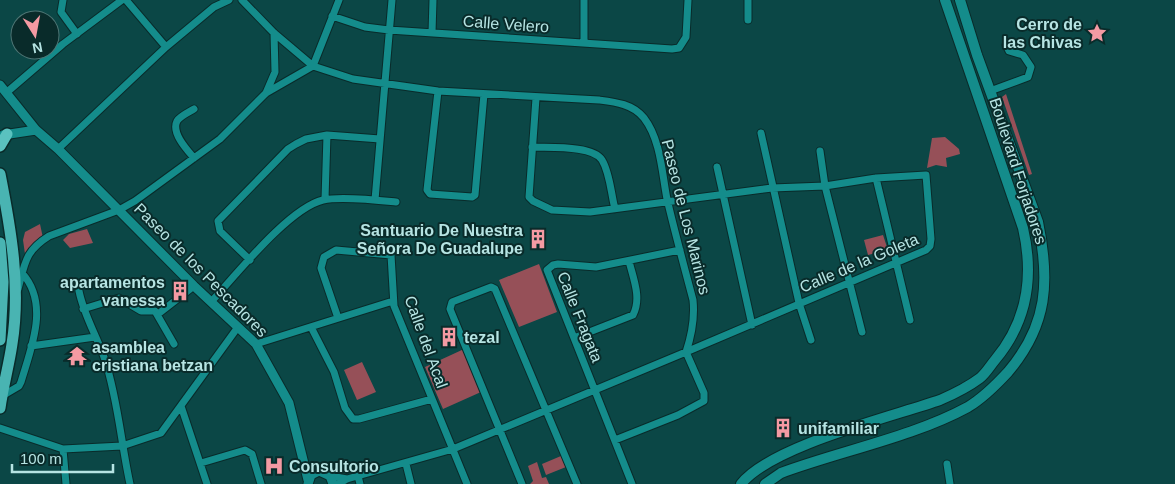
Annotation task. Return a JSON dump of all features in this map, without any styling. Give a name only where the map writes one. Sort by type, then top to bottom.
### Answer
[{"type":"highway","points":[[0,146],[4,135]]},
{"type":"main road","name":"Boulevard Forjadores","points":[[742,484],[766,463],[804,446],[940,400],[961,390],[981,377],[1011,339],[1027,297],[1029,251],[1023,228],[945,0]]},
{"type":"main road","name":"Boulevard Forjadores","points":[[764,484],[781,473],[936,422],[969,406],[996,386],[1022,356],[1033,337],[1041,313],[1044,285],[1044,251],[1036,215],[990,91],[960,0]]},
{"type":"main road","points":[[0,174],[12,239],[15,301],[13,343],[1,402]]},
{"type":"main road","points":[[0,243],[0,340]]},
{"type":"street","points":[[63,0],[61,12],[77,34]]},
{"type":"street","points":[[6,92],[122,0]]},
{"type":"street","points":[[126,0],[166,47]]},
{"type":"street","points":[[58,149],[166,47],[214,7],[229,0]]},
{"type":"street","name":"Paseo de Los Marinos","points":[[242,0],[274,33],[313,66],[353,79],[438,91],[612,102],[633,108],[644,118],[656,146],[693,300],[695,316],[693,332],[686,352]]},
{"type":"street","points":[[15,301],[25,260],[41,241],[49,236],[120,210],[220,139],[266,93],[313,66],[339,0]]},
{"type":"street","points":[[375,200],[392,0]]},
{"type":"street","points":[[432,0],[432,34]]},
{"type":"street","points":[[584,0],[584,43]]},
{"type":"street","name":"Calle Velero","points":[[332,16],[365,27],[432,34],[679,48],[686,37],[688,0]]},
{"type":"street","points":[[748,0],[748,20]]},
{"type":"street","points":[[266,93],[275,72],[274,33]]},
{"type":"street","points":[[990,91],[1028,77],[1030,67],[1023,55],[1009,51],[1006,45]]},
{"type":"street","name":"Paseo de los Pescadores","points":[[0,84],[36,130],[58,149],[194,286],[256,344],[289,403],[308,482]]},
{"type":"street","points":[[438,91],[427,190],[430,194],[472,197],[475,195],[484,94]]},
{"type":"street","points":[[536,98],[532,147],[589,150],[598,155],[606,169],[615,209]]},
{"type":"street","points":[[194,109],[178,119],[176,125],[178,135],[194,158]]},
{"type":"street","points":[[4,135],[36,130]]},
{"type":"street","points":[[761,133],[799,303],[811,340]]},
{"type":"street","points":[[250,260],[220,231],[218,222],[288,149],[306,139],[327,135],[380,139]]},
{"type":"street","points":[[325,199],[327,135]]},
{"type":"street","name":"Calle de la Goleta","points":[[532,147],[530,199],[552,210],[590,212],[772,188],[825,186],[876,178],[926,175],[930,246],[752,325],[686,352]]},
{"type":"street","points":[[820,151],[825,186],[848,283],[862,332]]},
{"type":"street","points":[[717,167],[752,325]]},
{"type":"street","points":[[876,178],[910,320]]},
{"type":"street","points":[[211,302],[295,214],[325,199],[396,202]]},
{"type":"street","name":"Calle Fragata","points":[[632,484],[547,270],[552,264],[596,267],[680,250]]},
{"type":"street","name":"Calle del Acal","points":[[338,318],[321,265],[324,257],[331,252],[391,254],[393,301],[467,484]]},
{"type":"street","points":[[574,338],[633,315],[637,308],[637,298],[629,261]]},
{"type":"street","points":[[1,402],[18,386],[32,346],[37,318],[31,285],[22,273]]},
{"type":"street","points":[[158,314],[194,286]]},
{"type":"street","points":[[522,484],[450,309],[452,302],[492,287],[495,289],[577,484]]},
{"type":"street","points":[[78,292],[83,309],[105,361],[117,411],[130,484]]},
{"type":"street","points":[[83,309],[119,298],[141,310],[155,311],[174,344]]},
{"type":"street","points":[[256,344],[393,301]]},
{"type":"street","points":[[0,428],[63,449],[122,446],[161,433],[238,327]]},
{"type":"street","points":[[311,327],[334,372],[345,408],[353,419],[404,408],[432,399]]},
{"type":"street","points":[[32,346],[95,337]]},
{"type":"street","points":[[303,458],[331,480],[358,476],[406,464],[453,449],[686,352],[704,393],[704,401],[678,415],[615,440]]},
{"type":"street","points":[[181,406],[207,484]]},
{"type":"street","points":[[63,449],[66,484]]},
{"type":"street","points":[[201,463],[245,450],[252,454],[261,484]]},
{"type":"street","points":[[406,464],[411,484]]},
{"type":"street","points":[[947,464],[950,484]]},
{"type":"street","points":[[308,482],[311,475],[319,471]]},
{"type":"street","points":[[358,476],[360,484]]},
{"type":"street","points":[[338,484],[347,478]]},
{"type":"shaded area","points":[[1006,94],[1032,174],[1029,175],[1002,97]]},
{"type":"shaded area","points":[[945,137],[959,149],[960,154],[946,158],[947,167],[936,165],[927,168],[932,138]]},
{"type":"shaded area","points":[[40,224],[43,238],[25,254],[23,240],[25,232]]},
{"type":"shaded area","points":[[87,229],[93,243],[70,248],[63,240],[69,234]]},
{"type":"shaded area","points":[[883,235],[888,250],[868,255],[864,240]]},
{"type":"shaded area","points":[[539,264],[557,312],[519,327],[499,280]]},
{"type":"shaded area","points":[[464,349],[481,392],[443,409],[425,367]]},
{"type":"shaded area","points":[[362,362],[376,392],[357,400],[344,370]]},
{"type":"shaded area","points":[[561,456],[566,467],[546,475],[542,464]]},
{"type":"shaded area","points":[[537,462],[542,478],[546,477],[549,484],[530,484],[533,481],[528,466]]},
{"type":"place","name":"Cerro de las Chivas","points":[[1097,33]]},
{"type":"place","name":"Santuario De Nuestra Señora De Guadalupe","points":[[538,239]]},
{"type":"place","name":"apartamentos vanessa","points":[[180,291]]},
{"type":"place","name":"tezal","points":[[449,337]]},
{"type":"place","name":"asamblea cristiana betzan","points":[[77,356]]},
{"type":"place","name":"unifamiliar","points":[[783,428]]},
{"type":"place","name":"Consultorio","points":[[274,466]]}]
